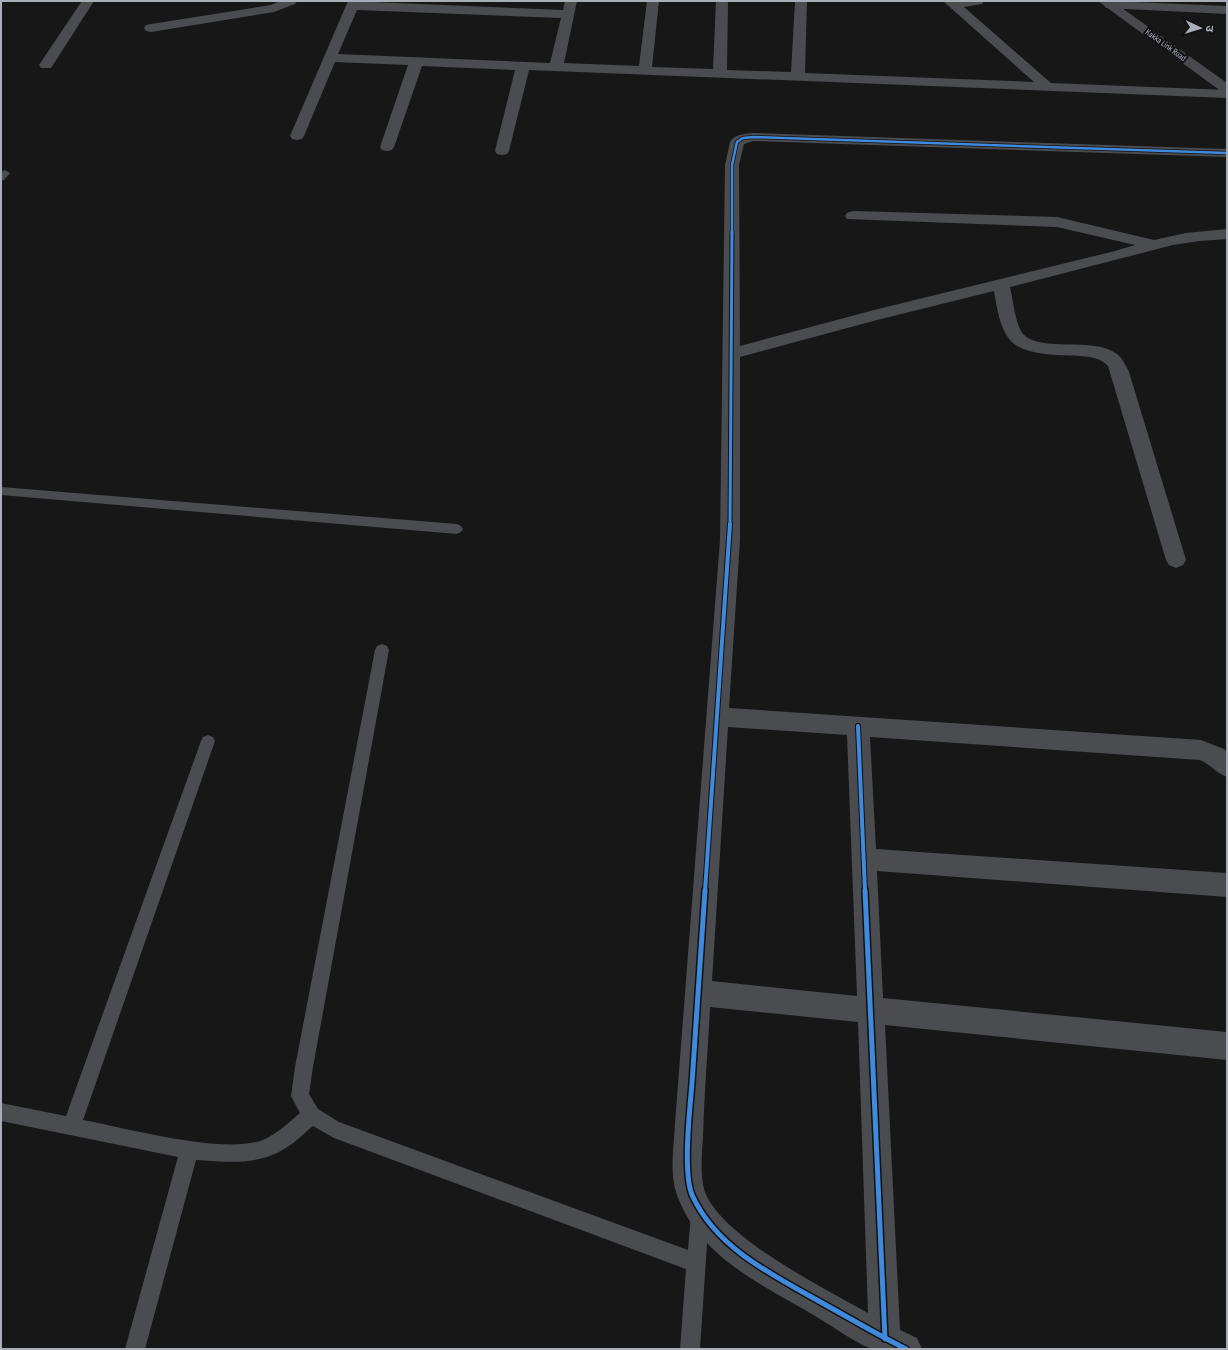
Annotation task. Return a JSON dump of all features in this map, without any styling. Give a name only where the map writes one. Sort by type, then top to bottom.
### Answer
[{"type":"street","points":[[46,65],[88,1]]},
{"type":"street","points":[[151,28],[274,8],[292,1]]},
{"type":"street","points":[[645,71],[653,1]]},
{"type":"street","points":[[720,74],[722,1]]},
{"type":"street","points":[[798,77],[801,1]]},
{"type":"street","points":[[952,3],[978,1]]},
{"type":"street","points":[[297,136],[353,3],[570,7],[556,67]]},
{"type":"street","points":[[952,3],[1048,87]]},
{"type":"street","points":[[1107,3],[1227,10]]},
{"type":"street","name":"Kakka Link Road","points":[[1107,3],[1227,89]]},
{"type":"street","points":[[330,58],[1227,94]]},
{"type":"street","points":[[387,147],[416,62]]},
{"type":"street","points":[[502,152],[522,66]]},
{"type":"street","points":[[896,1344],[772,1275],[740,1253],[716,1231],[700,1212],[691,1194],[688,1162],[698,993],[730,540],[732,165],[737,142],[743,138],[766,137],[1227,153]]},
{"type":"street","points":[[853,216],[1057,222],[1151,244]]},
{"type":"street","points":[[730,354],[874,315],[1120,255],[1151,244],[1196,236],[1227,234]]},
{"type":"street","points":[[1001,284],[1012,329],[1017,339],[1045,348],[1098,352],[1108,356],[1117,364],[1176,560]]},
{"type":"street","points":[[717,717],[1201,750],[1216,756],[1227,767]]},
{"type":"street","points":[[858,726],[870,1010],[896,1344]]},
{"type":"street","points":[[863,859],[1227,885]]},
{"type":"street","points":[[698,993],[1227,1046]]},
{"type":"lane","points":[[1,491],[458,529]]},
{"type":"lane","points":[[382,650],[304,1067],[300,1096],[312,1115],[334,1129],[696,1263]]},
{"type":"lane","points":[[72,1126],[208,741]]},
{"type":"lane","points":[[1,1112],[189,1150],[236,1154],[264,1149],[280,1141],[312,1115]]},
{"type":"lane","points":[[136,1349],[189,1150]]},
{"type":"lane","points":[[690,1349],[700,1212]]},
{"type":"cycle path","points":[[906,1349],[767,1272],[731,1246],[715,1231],[702,1214],[692,1196],[690,1189],[688,1160],[689,1123],[730,540],[732,165],[737,142],[743,138],[753,137],[1227,153]]},
{"type":"cycle path","points":[[858,726],[885,1339]]}]
